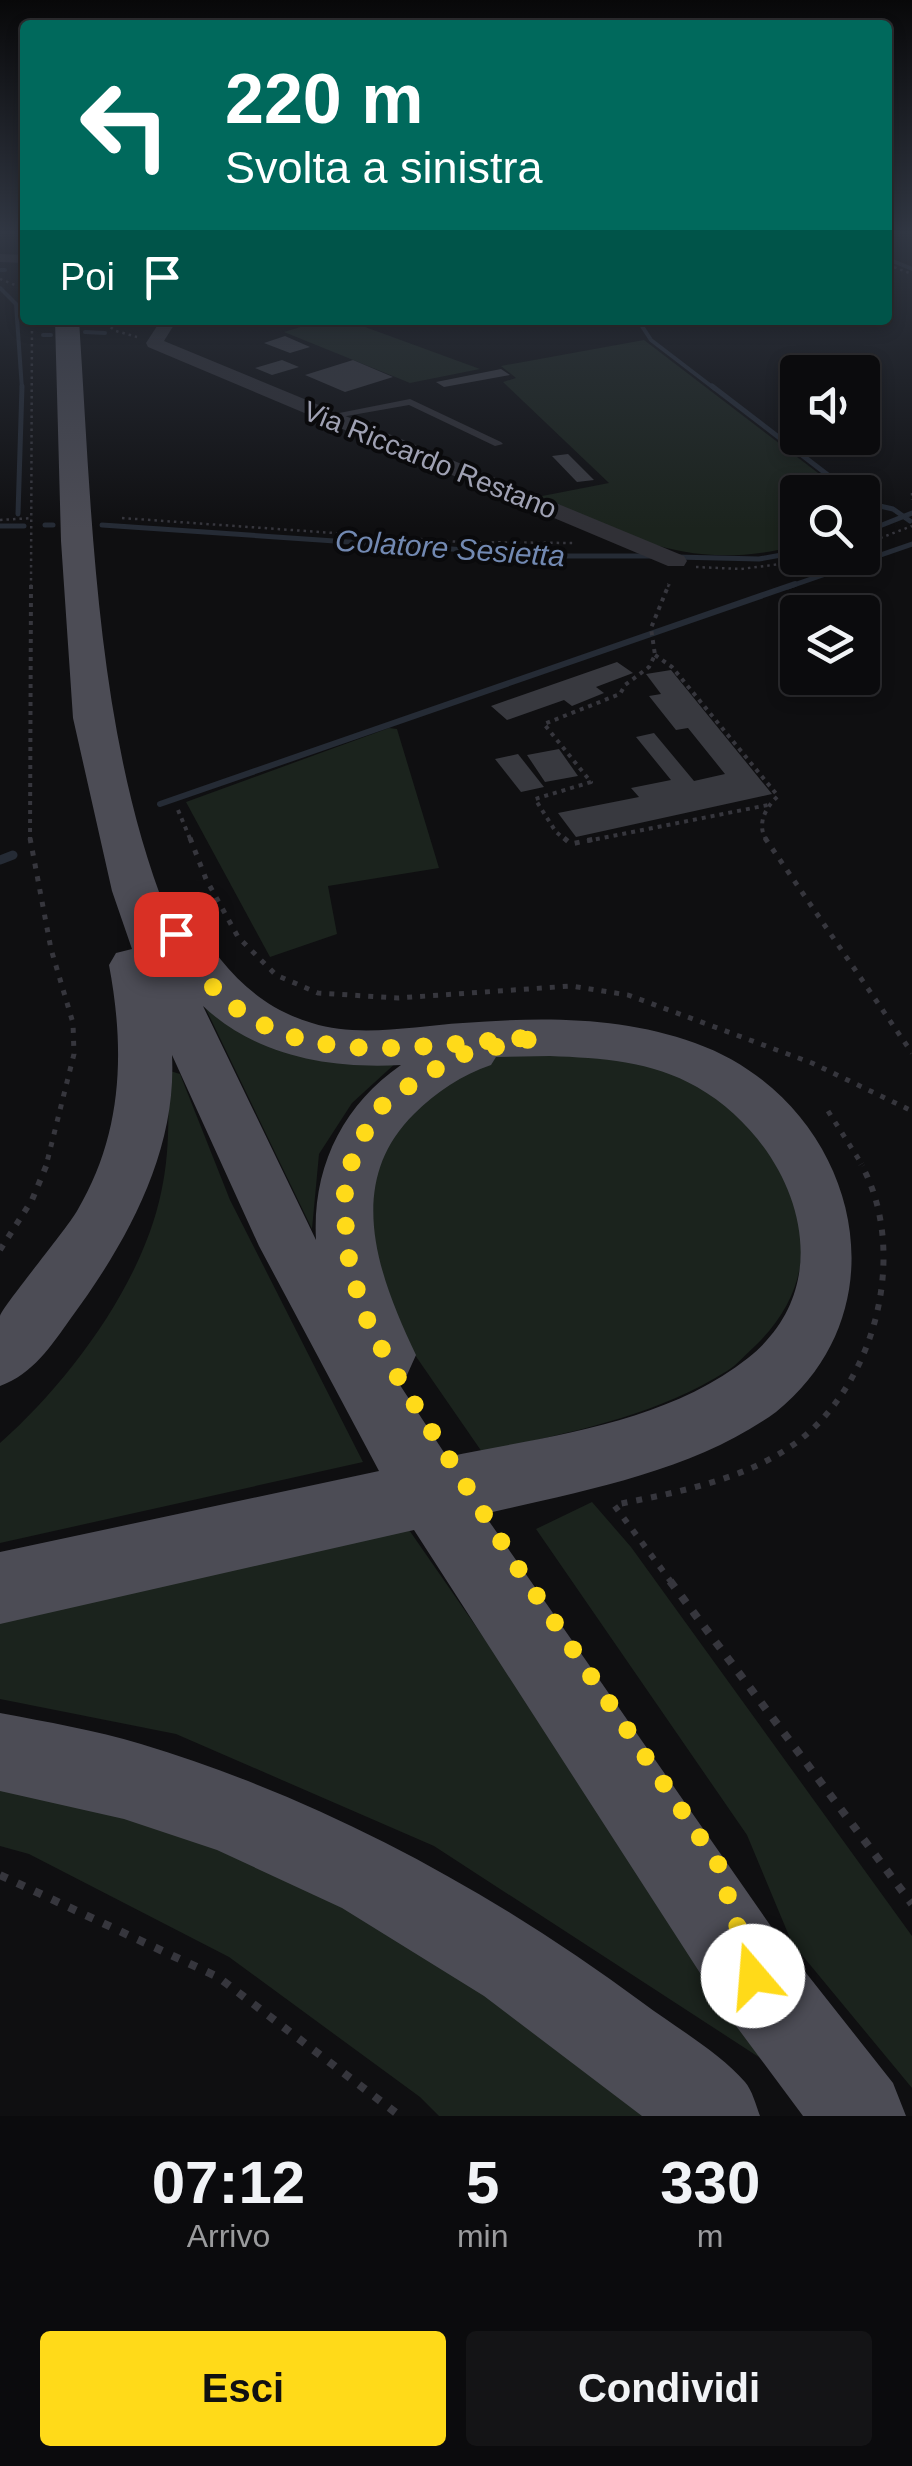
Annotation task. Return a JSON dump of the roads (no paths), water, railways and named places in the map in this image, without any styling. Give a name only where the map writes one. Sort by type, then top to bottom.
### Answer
[{"type":"main road","points":[[67,332],[77,542],[97,742],[135,891],[188,1033],[290,1246],[501,1573],[753,1976],[860,2116]]},
{"type":"main road","points":[[0,1588],[600,1456],[683,1429],[739,1402],[782,1371],[810,1330],[826,1290],[830,1262],[825,1204],[815,1176],[797,1146],[775,1119],[742,1090],[704,1068],[654,1049],[579,1035],[419,1047],[342,1047],[303,1040],[238,1012],[201,975],[164,908],[120,756],[97,742]]},
{"type":"main road","points":[[0,1358],[60,1288],[85,1251],[120,1183],[146,1102],[150,1069],[143,997],[88,815],[97,742]]},
{"type":"main road","points":[[398,1411],[358,1300],[344,1208],[346,1176],[361,1139],[382,1106],[421,1077],[464,1054],[540,1037]]},
{"type":"main road","points":[[0,1752],[141,1784],[270,1830],[414,1902],[551,1988],[714,2116]]},
{"type":"street","name":"Via Riccardo Restano","points":[[161,332],[154,343],[656,553]]},
{"type":"lane","points":[[324,417],[410,402],[498,444]]},
{"type":"waterway","points":[[18,332],[22,388]]},
{"type":"waterway","points":[[85,332],[105,333]]},
{"type":"waterway","points":[[646,332],[715,389]]},
{"type":"waterway","points":[[43,335],[51,335]]},
{"type":"waterway","points":[[712,386],[828,475]]},
{"type":"waterway","points":[[18,514],[22,388]]},
{"type":"waterway","points":[[880,506],[903,516]]},
{"type":"waterway","name":"Colatore Sesietta","points":[[903,516],[912,513]]},
{"type":"waterway","name":"Colatore Sesietta","points":[[880,526],[903,516]]},
{"type":"waterway","name":"Colatore Sesietta","points":[[903,516],[910,521]]},
{"type":"waterway","name":"Colatore Sesietta","points":[[45,525],[53,525]]},
{"type":"waterway","name":"Colatore Sesietta","points":[[102,525],[555,556],[650,556]]},
{"type":"waterway","name":"Colatore Sesietta","points":[[0,526],[24,526]]},
{"type":"waterway","points":[[788,587],[912,544]]},
{"type":"waterway","name":"Colatore Sesietta","points":[[676,557],[759,559],[780,555]]},
{"type":"waterway","points":[[160,804],[795,584]]},
{"type":"waterway","points":[[0,860],[13,855]]}]
